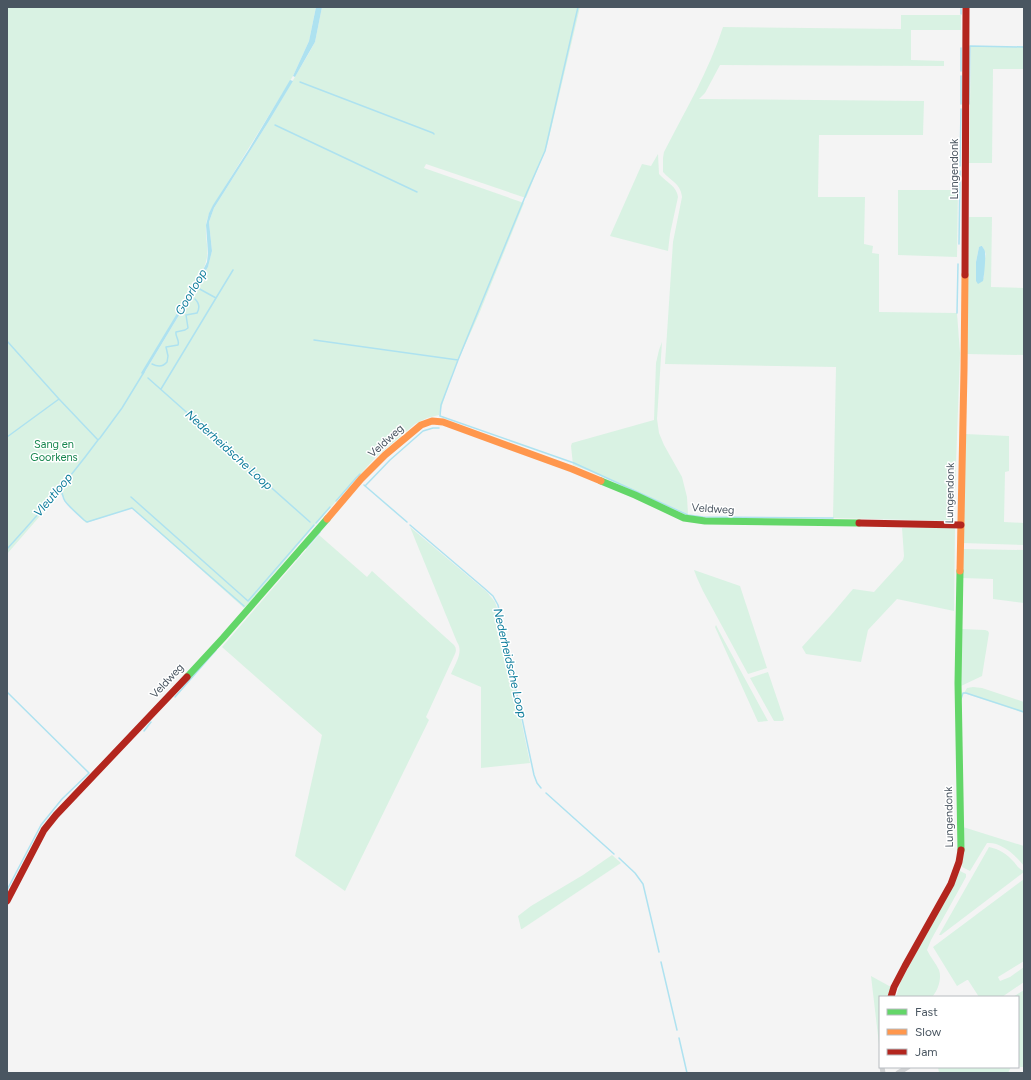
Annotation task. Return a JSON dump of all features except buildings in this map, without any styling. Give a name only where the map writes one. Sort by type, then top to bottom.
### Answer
[{"type":"street","name":"Lungendonk","points":[[891,996],[894,987],[905,966],[951,884],[960,857],[958,683],[964,362],[966,7]]},
{"type":"street","name":"Veldweg","points":[[7,901],[44,830],[56,815],[223,638],[361,479],[385,455],[421,425],[432,421],[443,422],[572,469],[635,495],[684,518],[705,521],[960,524]]},
{"type":"green space","name":"Sang en Goorkens","points":[[7,7],[316,7],[309,41],[293,76],[210,211],[206,226],[207,259],[202,272],[142,373],[143,375],[208,267],[212,251],[209,222],[214,208],[269,121],[315,42],[322,7],[580,7],[547,146],[526,198],[426,164],[424,168],[524,203],[479,314],[452,374],[439,415],[427,418],[415,424],[375,458],[314,526],[244,608],[132,508],[86,523],[60,493],[7,554]]},
{"type":"green space","points":[[901,15],[961,15],[961,30],[911,30],[911,60],[944,61],[944,66],[720,65],[705,93],[699,99],[924,101],[923,135],[819,135],[818,197],[865,197],[864,244],[873,246],[872,253],[879,254],[879,312],[957,313],[960,353],[954,521],[833,518],[836,367],[665,364],[673,242],[682,197],[678,186],[663,172],[664,152],[704,75],[723,27],[901,29]]},
{"type":"green space","points":[[971,47],[1024,47],[1024,69],[993,69],[992,163],[969,163]]},
{"type":"green space","points":[[658,154],[659,174],[676,190],[678,197],[668,251],[610,236],[642,164],[651,166]]},
{"type":"green space","points":[[898,190],[958,190],[957,257],[898,255]]},
{"type":"green space","points":[[969,217],[992,217],[991,287],[1024,288],[1024,355],[966,354]],"holes":[[[982,246],[986,254],[984,263],[984,278],[976,273],[976,262],[979,247]]]},
{"type":"green space","points":[[662,342],[657,419],[659,433],[682,477],[687,497],[688,514],[573,465],[572,443],[654,420],[656,363]]},
{"type":"green space","points":[[965,434],[1009,436],[1009,471],[1005,472],[1004,522],[1024,523],[1024,545],[962,543]]},
{"type":"green space","points":[[410,527],[487,592],[495,602],[500,617],[530,763],[481,768],[481,687],[451,674],[458,658],[460,650],[459,646]]},
{"type":"green space","points":[[902,528],[955,528],[954,611],[897,599],[868,630],[861,662],[806,654],[802,647],[853,589],[874,592],[903,560]]},
{"type":"green space","points":[[319,535],[367,577],[372,571],[454,645],[456,649],[455,655],[426,717],[429,720],[345,891],[295,856],[322,735],[222,647]]},
{"type":"green space","points":[[962,549],[1024,550],[1024,603],[993,599],[993,579],[962,578]]},
{"type":"green space","points":[[694,570],[740,586],[767,668],[748,674],[703,591]]},
{"type":"green space","points":[[716,625],[768,721],[758,722],[715,627]]},
{"type":"green space","points":[[961,629],[985,630],[989,633],[982,676],[961,686]]},
{"type":"green space","points":[[768,672],[784,719],[783,721],[774,721],[750,678]]},
{"type":"green space","points":[[967,688],[982,688],[1024,702],[1024,713],[964,693]]},
{"type":"green space","points":[[963,827],[1024,846],[1024,866],[1008,850],[993,843],[987,843],[970,871],[962,867],[964,851]]},
{"type":"green space","points":[[989,847],[1006,854],[1024,872],[939,935]]},
{"type":"green space","points":[[612,855],[621,863],[521,929],[518,916],[531,906],[583,875]]},
{"type":"green space","points":[[960,871],[966,874],[966,877],[927,950],[938,967],[940,973],[940,980],[936,991],[933,996],[896,996],[901,981]]},
{"type":"green space","points":[[1024,879],[1024,961],[998,977],[1000,981],[1010,977],[1024,967],[1024,982],[1003,996],[978,996],[968,980],[957,986],[933,947]]},
{"type":"green space","points":[[871,976],[891,987],[889,996],[879,996],[879,1044]]},
{"type":"green space","points":[[1024,990],[1024,1067],[1020,1067],[1019,1063],[1019,996],[1015,996]]},
{"type":"green space","points":[[938,1068],[1010,1068],[1008,1073],[939,1073]]},
{"type":"water","points":[[316,7],[322,7],[315,42],[295,77],[293,76],[309,41]]},
{"type":"water","points":[[290,80],[293,81],[214,208],[209,222],[212,251],[208,267],[143,375],[141,373],[207,262],[208,253],[206,225],[209,213]]},
{"type":"water","points":[[981,246],[985,251],[985,266],[983,281],[978,284],[976,281],[976,262],[979,247]]},
{"type":"waterway","points":[[314,340],[458,360],[545,151],[578,7]]},
{"type":"waterway","points":[[961,7],[961,14]]},
{"type":"waterway","points":[[969,104],[970,46],[1024,47]]},
{"type":"waterway","points":[[961,48],[961,71]]},
{"type":"waterway","points":[[961,76],[961,104]]},
{"type":"waterway","points":[[300,82],[434,134]]},
{"type":"waterway","points":[[960,166],[961,109]]},
{"type":"waterway","points":[[275,125],[417,192]]},
{"type":"waterway","points":[[959,244],[960,171]]},
{"type":"waterway","points":[[957,313],[958,264]]},
{"type":"waterway","points":[[196,287],[216,298],[233,270]]},
{"type":"waterway","points":[[161,389],[216,298]]},
{"type":"waterway","points":[[152,364],[160,366],[167,362],[168,356],[166,347],[178,345],[176,332],[188,328],[186,315],[197,313],[199,309],[195,299]]},
{"type":"waterway","points":[[7,341],[59,399]]},
{"type":"waterway","points":[[458,360],[441,405],[440,416],[574,463],[688,515],[703,517],[833,518]]},
{"type":"waterway","name":"Goorloop","points":[[7,437],[59,399],[98,440],[122,408],[144,372]]},
{"type":"waterway","name":"Nederheidsche Loop","points":[[148,378],[310,522]]},
{"type":"waterway","points":[[365,486],[390,460],[423,431],[439,428]]},
{"type":"waterway","name":"Vleutloop","points":[[7,549],[54,496],[98,440]]},
{"type":"waterway","name":"Nederheidsche Loop","points":[[356,478],[360,474]]},
{"type":"waterway","name":"Nederheidsche Loop","points":[[336,501],[356,478]]},
{"type":"waterway","name":"Nederheidsche Loop","points":[[364,485],[407,522]]},
{"type":"waterway","points":[[60,488],[67,504],[87,522],[132,508],[244,606]]},
{"type":"waterway","points":[[131,497],[248,601],[314,525]]},
{"type":"waterway","name":"Nederheidsche Loop","points":[[316,523],[330,507]]},
{"type":"waterway","name":"Nederheidsche Loop","points":[[410,525],[493,596],[498,605],[534,775],[541,788]]},
{"type":"waterway","points":[[306,548],[320,532]]},
{"type":"waterway","points":[[296,559],[300,554]]},
{"type":"waterway","points":[[175,697],[216,650]]},
{"type":"waterway","points":[[7,692],[89,773],[62,799],[41,825],[7,890]]},
{"type":"waterway","points":[[961,699],[963,693],[966,693],[1024,712]]},
{"type":"waterway","points":[[144,731],[151,722]]},
{"type":"waterway","name":"Nederheidsche Loop","points":[[546,793],[614,854]]},
{"type":"waterway","name":"Nederheidsche Loop","points":[[619,858],[635,873],[643,884],[659,952]]},
{"type":"waterway","name":"Nederheidsche Loop","points":[[661,962],[677,1030]]},
{"type":"waterway","name":"Nederheidsche Loop","points":[[679,1038],[687,1073]]},
{"type":"traffic: fast","points":[[601,481],[684,518],[705,521],[859,523]]},
{"type":"traffic: fast","points":[[187,677],[327,519]]},
{"type":"traffic: fast","points":[[960,571],[958,683],[961,850]]},
{"type":"traffic: slow","points":[[960,571],[965,275]]},
{"type":"traffic: slow","points":[[327,519],[361,479],[385,455],[421,425],[432,421],[443,422],[601,481]]},
{"type":"traffic: jam","points":[[965,275],[966,7]]},
{"type":"traffic: jam","points":[[859,523],[961,525]]},
{"type":"traffic: jam","points":[[7,901],[44,830],[56,815],[187,677]]},
{"type":"traffic: jam","points":[[891,996],[894,987],[905,966],[951,884],[959,862],[961,850]]}]
